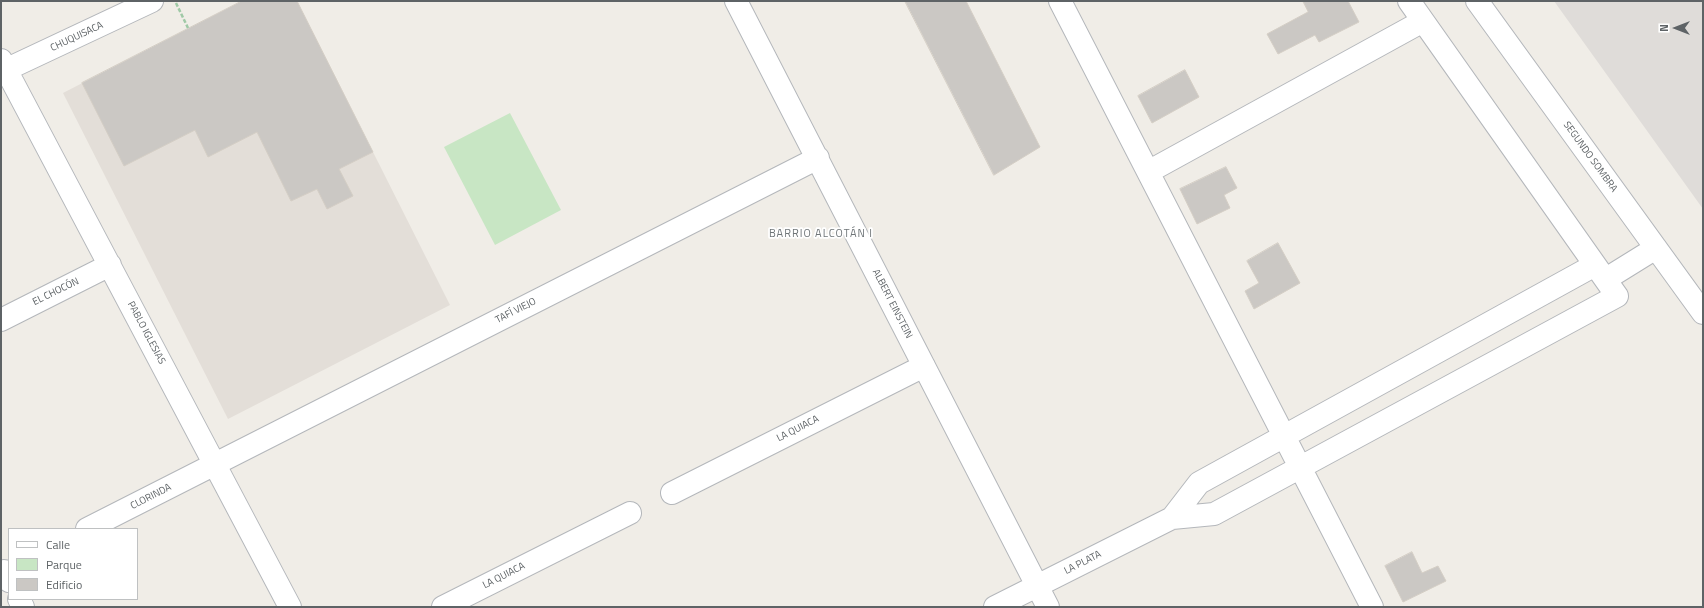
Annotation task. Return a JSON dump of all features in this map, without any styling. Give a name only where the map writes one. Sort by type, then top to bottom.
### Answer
[{"type":"street","name":"CHUQUISACA","points":[[3,68],[152,1]]},
{"type":"street","name":"ALBERT EINSTEIN","points":[[736,1],[1048,607]]},
{"type":"street","points":[[1060,1],[1372,607]]},
{"type":"street","points":[[1409,1],[1606,280]]},
{"type":"street","name":"SEGUNDO SOMBRA","points":[[1477,1],[1703,313]]},
{"type":"street","points":[[1148,172],[1423,21]]},
{"type":"street","name":"PABLO IGLESIAS","points":[[3,68],[110,265],[290,607]]},
{"type":"street","name":"TAFÍ VIEJO","points":[[215,464],[818,158]]},
{"type":"street","points":[[1172,518],[1214,514],[1300,467],[1656,248]]},
{"type":"street","name":"EL CHOCÓN","points":[[1,320],[110,265]]},
{"type":"street","points":[[1172,518],[1199,483],[1284,436],[1606,280]]},
{"type":"street","name":"LA QUIACA","points":[[672,493],[924,366]]},
{"type":"street","name":"CLORINDA","points":[[89,528],[215,464]]},
{"type":"street","name":"LA QUIACA","points":[[443,607],[630,513]]},
{"type":"street","name":"LA PLATA","points":[[995,607],[1172,518]]},
{"type":"path","points":[[175,1],[188,28]]},
{"type":"shaded area","points":[[242,1],[297,1],[450,305],[228,419],[63,93]]},
{"type":"shaded area","points":[[1554,1],[1703,1],[1703,209]]},
{"type":"green space","points":[[510,113],[561,210],[495,245],[444,147]]},
{"type":"building","points":[[242,1],[297,1],[373,152],[339,169],[353,196],[327,209],[317,189],[291,201],[257,132],[208,157],[195,130],[124,166],[82,83]]},
{"type":"building","points":[[905,1],[966,1],[1040,147],[994,175]]},
{"type":"building","points":[[1303,1],[1348,1],[1359,22],[1319,42],[1315,35],[1278,54],[1267,34],[1308,12]]},
{"type":"building","points":[[1185,70],[1199,97],[1152,123],[1138,96]]},
{"type":"building","points":[[1226,167],[1237,188],[1224,195],[1230,208],[1197,224],[1180,189]]},
{"type":"building","points":[[1278,243],[1300,283],[1254,309],[1245,291],[1259,283],[1247,261]]},
{"type":"building","points":[[1412,552],[1422,573],[1438,566],[1446,581],[1403,602],[1385,566]]},
{"type":"district","name":"BARRIO ALCOTÁN I","points":[[821,234]]}]
